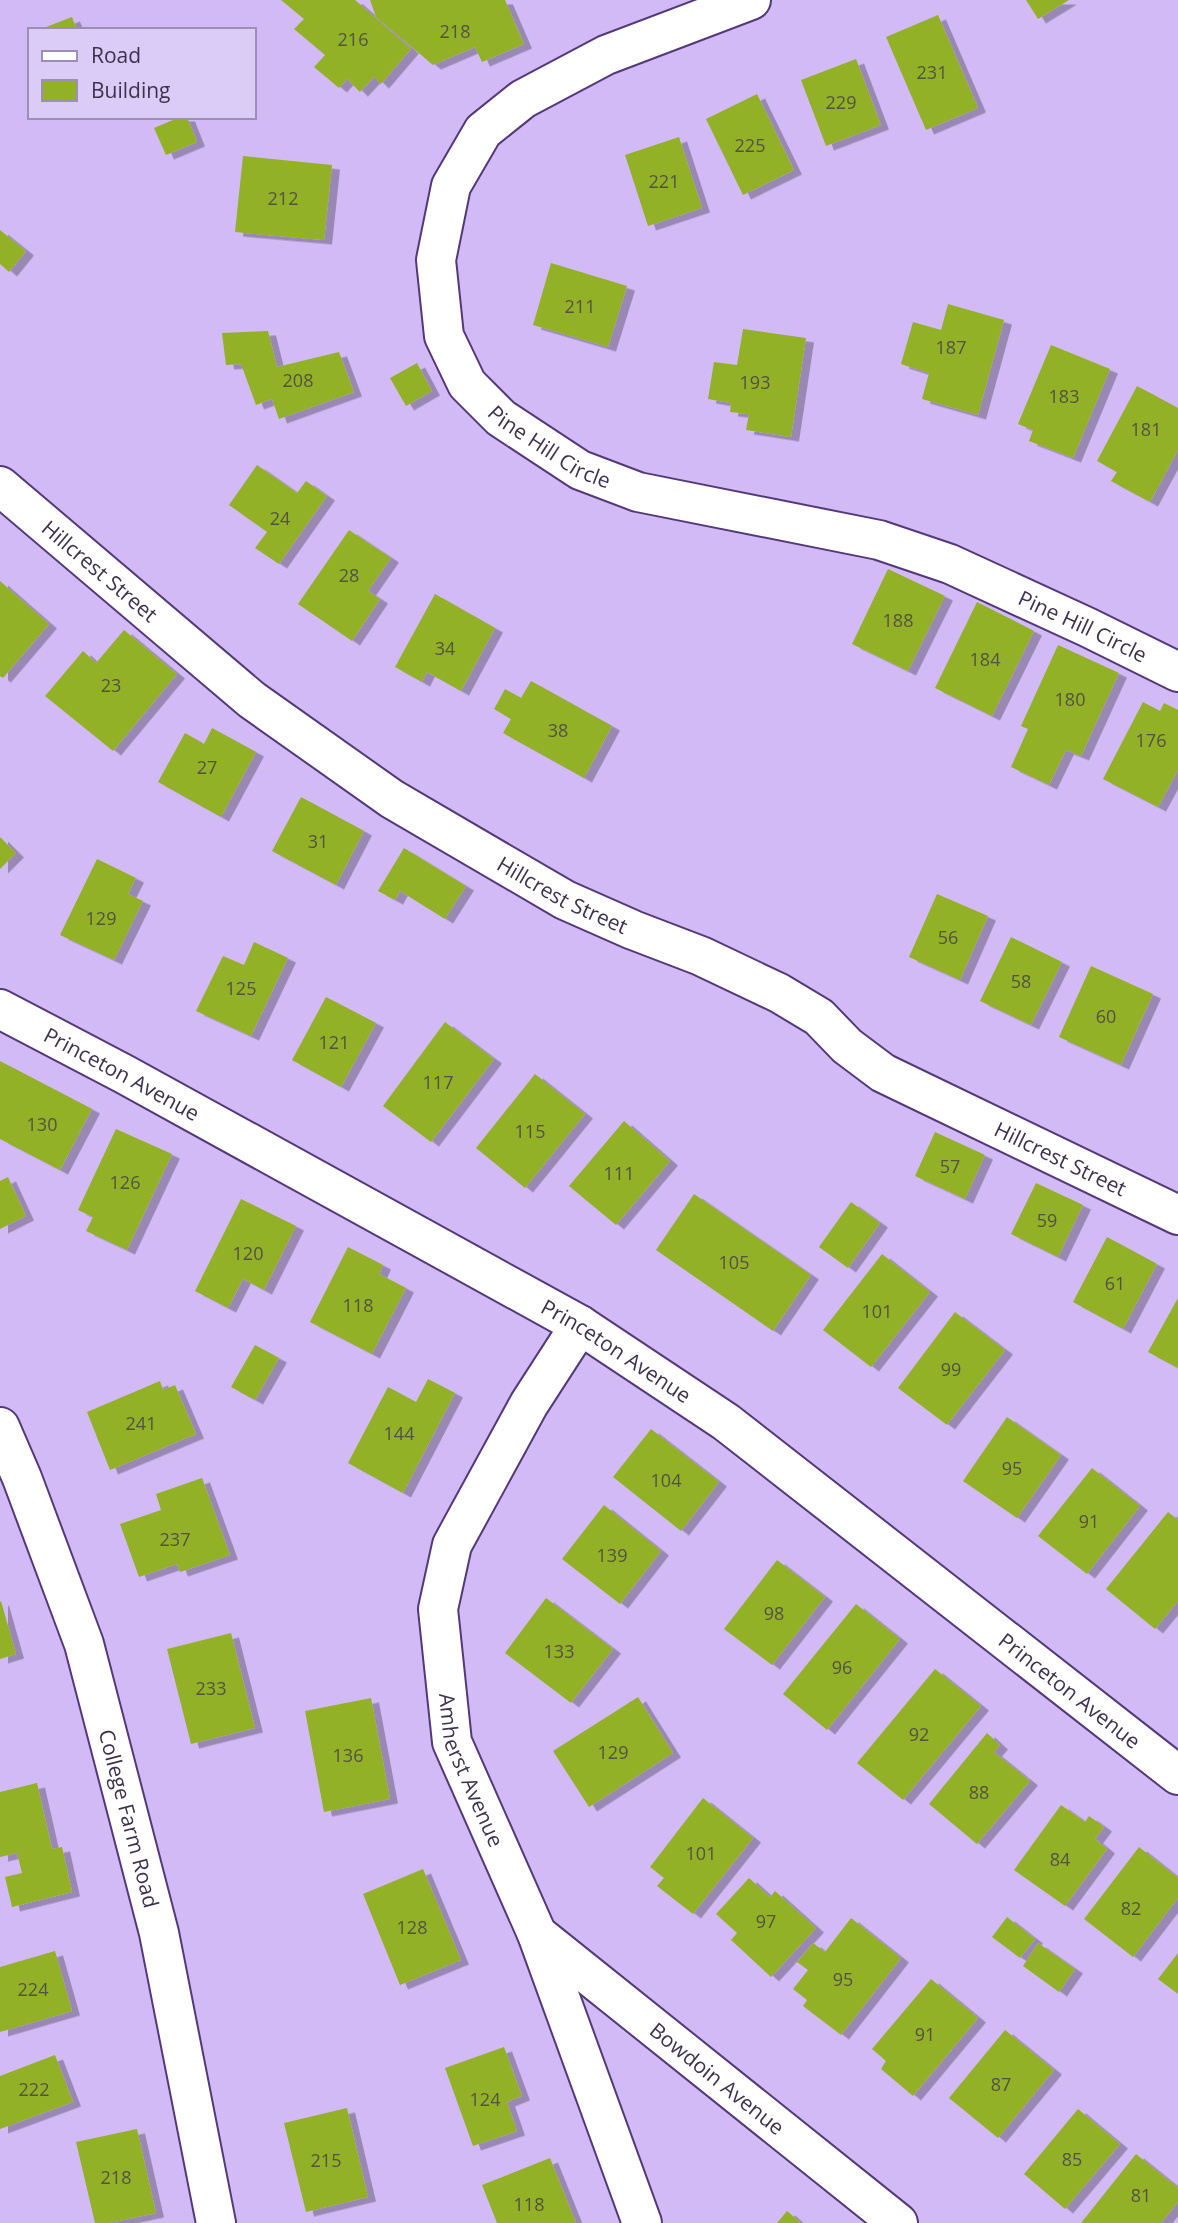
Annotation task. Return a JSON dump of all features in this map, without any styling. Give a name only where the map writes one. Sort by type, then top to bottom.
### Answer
[{"type":"street","name":"Pine Hill Circle","points":[[751,0],[606,55],[523,99],[482,131],[451,186],[436,260],[444,336],[467,384],[502,418],[580,470],[638,492],[879,540],[915,552],[963,569],[1087,626],[1178,672]]},
{"type":"street","name":"Hillcrest Street","points":[[0,485],[252,700],[392,799],[565,900],[701,956],[779,993],[819,1017],[847,1046],[883,1073],[1178,1215]]},
{"type":"street","name":"Princeton Avenue","points":[[0,1009],[124,1074],[580,1325],[726,1422],[1178,1775]]},
{"type":"street","name":"Amherst Avenue","points":[[580,1325],[529,1404],[458,1533],[452,1545],[438,1609],[452,1742],[537,1934],[642,2223]]},
{"type":"street","name":"College Farm Road","points":[[0,1427],[22,1478],[84,1644],[159,1933],[216,2223]]},
{"type":"street","name":"Bowdoin Avenue","points":[[537,1934],[898,2223]]},
{"type":"building","points":[[281,0],[355,0],[411,49],[381,84],[374,77],[360,92],[347,79],[339,88],[314,67],[325,55],[294,29],[304,19]]},
{"type":"building","points":[[370,0],[505,0],[524,44],[482,62],[475,47],[433,65],[376,17]]},
{"type":"building","points":[[1026,0],[1069,0],[1038,19]]},
{"type":"building","points":[[938,15],[978,108],[926,130],[886,37]]},
{"type":"building","points":[[72,17],[76,28],[46,28]]},
{"type":"building","points":[[856,59],[881,125],[826,146],[801,80]]},
{"type":"building","points":[[757,94],[794,170],[743,195],[706,119]]},
{"type":"building","points":[[175,119],[188,119],[197,142],[166,155],[154,128]]},
{"type":"building","points":[[679,137],[702,208],[648,226],[625,155]]},
{"type":"building","points":[[243,156],[332,165],[324,240],[235,232]]},
{"type":"building","points":[[0,230],[26,251],[9,272],[0,264]]},
{"type":"building","points":[[551,263],[627,286],[608,347],[533,325]]},
{"type":"building","points":[[948,304],[1004,320],[978,415],[922,399],[929,373],[901,364],[913,322],[941,330]]},
{"type":"building","points":[[743,329],[806,338],[791,437],[746,430],[749,414],[730,412],[731,403],[708,399],[714,362],[737,365]]},
{"type":"building","points":[[268,331],[277,367],[339,352],[354,392],[279,419],[272,399],[256,405],[241,364],[226,365],[222,333]]},
{"type":"building","points":[[1051,345],[1110,369],[1073,458],[1029,441],[1033,430],[1018,424]]},
{"type":"building","points":[[417,363],[432,391],[406,406],[390,378]]},
{"type":"building","points":[[1137,386],[1178,408],[1178,450],[1150,502],[1111,481],[1117,472],[1097,461]]},
{"type":"building","points":[[257,465],[297,493],[306,481],[327,496],[279,564],[255,548],[267,532],[229,505]]},
{"type":"building","points":[[349,530],[391,558],[368,591],[380,599],[352,641],[298,604]]},
{"type":"building","points":[[888,569],[945,596],[908,671],[852,644]]},
{"type":"building","points":[[0,581],[49,624],[3,678],[0,676]]},
{"type":"building","points":[[435,594],[495,628],[461,691],[427,672],[422,682],[395,667]]},
{"type":"building","points":[[977,602],[1034,631],[992,716],[935,688]]},
{"type":"building","points":[[124,630],[177,674],[113,751],[45,696],[83,651],[96,663]]},
{"type":"building","points":[[1058,645],[1119,673],[1081,756],[1066,750],[1049,785],[1011,767],[1028,729],[1021,726]]},
{"type":"building","points":[[531,681],[612,726],[584,778],[503,733],[511,719],[494,709],[505,689],[521,698]]},
{"type":"building","points":[[1143,702],[1160,711],[1164,703],[1178,710],[1178,770],[1158,807],[1103,779]]},
{"type":"building","points":[[212,728],[256,752],[221,817],[158,782],[185,733],[204,744]]},
{"type":"building","points":[[301,797],[364,831],[336,885],[272,851]]},
{"type":"building","points":[[0,837],[16,853],[0,869]]},
{"type":"building","points":[[404,848],[466,886],[445,919],[400,891],[395,900],[378,891]]},
{"type":"building","points":[[97,859],[136,878],[128,894],[143,901],[114,960],[60,935]]},
{"type":"building","points":[[937,894],[988,916],[960,980],[909,957]]},
{"type":"building","points":[[1011,937],[1062,962],[1031,1025],[980,1001]]},
{"type":"building","points":[[254,942],[288,958],[251,1036],[196,1011],[223,956],[244,965]]},
{"type":"building","points":[[1091,966],[1153,994],[1121,1065],[1059,1037]]},
{"type":"building","points":[[326,997],[376,1023],[341,1087],[292,1060]]},
{"type":"building","points":[[445,1022],[494,1059],[431,1142],[383,1106]]},
{"type":"building","points":[[0,1061],[92,1109],[60,1170],[0,1139]]},
{"type":"building","points":[[535,1074],[585,1114],[525,1188],[476,1148]]},
{"type":"building","points":[[624,1121],[670,1161],[616,1225],[569,1186]]},
{"type":"building","points":[[116,1129],[172,1154],[127,1250],[86,1231],[93,1217],[78,1210]]},
{"type":"building","points":[[935,1132],[985,1155],[965,1199],[915,1176]]},
{"type":"building","points":[[8,1177],[26,1216],[0,1229],[0,1181]]},
{"type":"building","points":[[1036,1183],[1083,1205],[1058,1257],[1011,1234]]},
{"type":"building","points":[[694,1194],[811,1275],[773,1331],[656,1250]]},
{"type":"building","points":[[241,1199],[296,1226],[264,1290],[243,1279],[228,1308],[195,1291]]},
{"type":"building","points":[[851,1202],[880,1223],[848,1268],[819,1247]]},
{"type":"building","points":[[1107,1237],[1157,1264],[1123,1329],[1073,1302]]},
{"type":"building","points":[[348,1247],[383,1265],[379,1274],[406,1288],[372,1354],[310,1322]]},
{"type":"building","points":[[882,1254],[930,1292],[871,1367],[823,1330]]},
{"type":"building","points":[[1178,1298],[1178,1368],[1148,1352]]},
{"type":"building","points":[[955,1312],[1005,1350],[947,1425],[898,1388]]},
{"type":"building","points":[[255,1345],[279,1358],[255,1400],[231,1387]]},
{"type":"building","points":[[428,1379],[455,1393],[403,1493],[348,1463],[388,1387],[416,1402]]},
{"type":"building","points":[[160,1381],[163,1390],[175,1385],[196,1434],[110,1470],[87,1412]]},
{"type":"building","points":[[1007,1417],[1061,1455],[1017,1518],[963,1481]]},
{"type":"building","points":[[651,1429],[719,1482],[681,1531],[613,1477]]},
{"type":"building","points":[[1092,1468],[1140,1506],[1087,1574],[1038,1536]]},
{"type":"building","points":[[202,1478],[230,1555],[180,1572],[177,1564],[139,1577],[120,1524],[161,1510],[156,1494]]},
{"type":"building","points":[[604,1505],[661,1551],[620,1604],[562,1559]]},
{"type":"building","points":[[1168,1512],[1178,1520],[1178,1601],[1155,1629],[1106,1589]]},
{"type":"building","points":[[777,1560],[825,1597],[772,1665],[724,1629]]},
{"type":"building","points":[[546,1598],[613,1649],[571,1703],[505,1653]]},
{"type":"building","points":[[0,1602],[16,1654],[0,1659]]},
{"type":"building","points":[[856,1604],[900,1639],[827,1730],[783,1694]]},
{"type":"building","points":[[231,1633],[255,1728],[191,1744],[167,1649]]},
{"type":"building","points":[[935,1669],[981,1706],[903,1800],[857,1763]]},
{"type":"building","points":[[638,1697],[673,1753],[589,1807],[553,1751]]},
{"type":"building","points":[[371,1698],[390,1799],[324,1812],[305,1711]]},
{"type":"building","points":[[987,1733],[1000,1745],[994,1752],[1030,1781],[977,1844],[929,1804]]},
{"type":"building","points":[[37,1783],[52,1849],[62,1847],[72,1892],[12,1907],[5,1877],[22,1873],[17,1853],[0,1857],[0,1792]]},
{"type":"building","points":[[703,1798],[753,1838],[693,1914],[657,1886],[664,1878],[650,1867]]},
{"type":"building","points":[[1061,1805],[1085,1822],[1089,1816],[1104,1827],[1095,1839],[1107,1849],[1065,1906],[1014,1870]]},
{"type":"building","points":[[1139,1847],[1178,1878],[1178,1898],[1133,1957],[1084,1919]]},
{"type":"building","points":[[423,1869],[461,1960],[400,1985],[363,1894]]},
{"type":"building","points":[[749,1878],[770,1897],[775,1891],[816,1928],[771,1977],[731,1940],[737,1933],[716,1914]]},
{"type":"building","points":[[1007,1917],[1035,1939],[1020,1958],[992,1937]]},
{"type":"building","points":[[851,1918],[901,1958],[841,2035],[803,2006],[807,2000],[793,1989],[808,1970],[797,1962],[813,1943],[825,1952]]},
{"type":"building","points":[[1038,1943],[1075,1969],[1059,1992],[1023,1966]]},
{"type":"building","points":[[55,1951],[72,2011],[0,2032],[0,1967]]},
{"type":"building","points":[[1178,1953],[1178,1994],[1158,1979]]},
{"type":"building","points":[[931,1979],[978,2018],[913,2096],[881,2069],[886,2061],[872,2049]]},
{"type":"building","points":[[1005,2030],[1054,2070],[998,2138],[949,2098]]},
{"type":"building","points":[[504,2047],[522,2096],[507,2102],[517,2131],[473,2146],[445,2068]]},
{"type":"building","points":[[55,2055],[73,2102],[0,2129],[0,2076]]},
{"type":"building","points":[[347,2108],[368,2197],[306,2212],[284,2123]]},
{"type":"building","points":[[1078,2109],[1120,2144],[1065,2209],[1024,2174]]},
{"type":"building","points":[[137,2129],[156,2213],[109,2223],[95,2223],[76,2142]]},
{"type":"building","points":[[1136,2154],[1178,2188],[1178,2202],[1161,2223],[1081,2223]]},
{"type":"building","points":[[550,2158],[576,2223],[497,2223],[482,2185]]},
{"type":"building","points":[[787,2211],[801,2223],[777,2223]]}]
